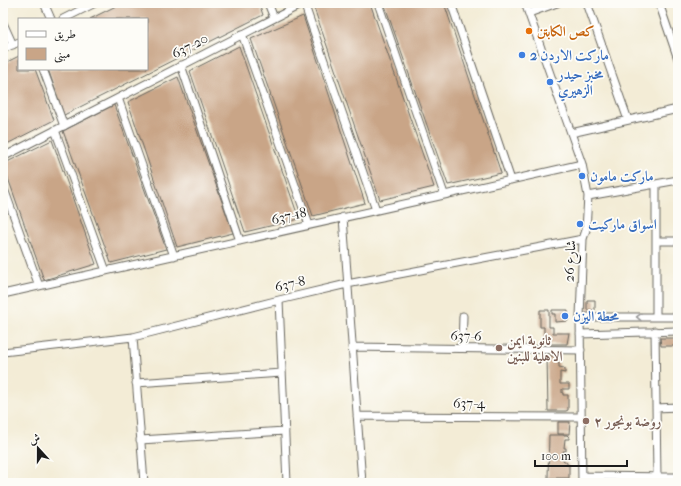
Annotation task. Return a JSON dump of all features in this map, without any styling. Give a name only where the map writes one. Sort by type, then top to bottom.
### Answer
[{"type":"street","points":[[44,3],[51,18]]},
{"type":"street","points":[[65,18],[95,3]]},
{"type":"street","points":[[268,3],[274,18]]},
{"type":"street","points":[[304,3],[376,210]]},
{"type":"street","name":"637-20","points":[[3,157],[304,3]]},
{"type":"street","points":[[378,3],[444,194]]},
{"type":"street","points":[[451,3],[511,180]]},
{"type":"street","name":"شارع 26","points":[[525,3],[582,164],[588,196],[586,230],[583,239],[580,317],[582,480]]},
{"type":"street","points":[[529,13],[557,3]]},
{"type":"street","points":[[587,3],[628,120]]},
{"type":"street","points":[[659,3],[678,59]]},
{"type":"street","points":[[3,23],[16,43],[3,50]]},
{"type":"street","points":[[242,34],[309,225]]},
{"type":"street","points":[[181,65],[240,241]]},
{"type":"street","points":[[43,70],[64,126]]},
{"type":"street","points":[[118,98],[174,256]]},
{"type":"street","points":[[571,133],[678,109]]},
{"type":"street","points":[[56,130],[106,271]]},
{"type":"street","name":"637-18","points":[[3,294],[582,164]]},
{"type":"street","points":[[588,196],[678,180]]},
{"type":"street","points":[[656,185],[656,317]]},
{"type":"street","points":[[3,186],[39,286]]},
{"type":"street","points":[[343,217],[362,483]]},
{"type":"street","name":"637-8","points":[[3,352],[133,337],[347,284],[583,239]]},
{"type":"street","points":[[656,241],[678,241]]},
{"type":"street","points":[[279,300],[287,483]]},
{"type":"street","points":[[462,348],[463,316]]},
{"type":"street","points":[[580,317],[678,317]]},
{"type":"street","points":[[655,331],[657,477]]},
{"type":"street","points":[[580,334],[678,331]]},
{"type":"street","points":[[133,337],[144,483]]},
{"type":"street","name":"637-6","points":[[352,347],[580,350]]},
{"type":"street","points":[[136,383],[282,373]]},
{"type":"street","points":[[656,408],[678,407]]},
{"type":"street","name":"637-4","points":[[357,416],[581,417]]},
{"type":"street","points":[[140,440],[285,431]]},
{"type":"street","points":[[582,480],[657,477],[678,478]]},
{"type":"building","points":[[122,3],[259,3],[263,15],[64,115],[48,70],[148,70],[148,18],[92,18]]},
{"type":"building","points":[[324,3],[370,3],[434,187],[380,200],[314,8]]},
{"type":"building","points":[[384,3],[444,3],[501,173],[448,185]]},
{"type":"building","points":[[303,16],[365,203],[313,216],[251,39]]},
{"type":"building","points":[[239,46],[299,219],[245,232],[190,71]]},
{"type":"building","points":[[18,56],[18,70],[35,70],[54,120],[3,146],[3,64]]},
{"type":"building","points":[[178,77],[233,233],[177,247],[128,102]]},
{"type":"building","points":[[114,105],[166,249],[111,263],[63,131]]},
{"type":"building","points":[[52,140],[96,264],[44,280],[3,164]]},
{"type":"building","points":[[587,300],[595,300],[595,310],[587,310]]},
{"type":"building","points":[[540,310],[549,310],[549,327],[553,327],[553,333],[569,333],[567,344],[544,344],[544,327],[540,327]]},
{"type":"building","points":[[552,310],[568,310],[568,321],[555,322],[555,314],[552,314]]},
{"type":"building","points":[[660,338],[678,338],[678,346],[661,346]]},
{"type":"building","points":[[547,356],[561,356],[558,358],[557,363],[559,363],[559,367],[565,369],[565,373],[560,372],[560,384],[569,384],[569,389],[562,389],[563,395],[568,395],[568,410],[566,411],[548,411]]},
{"type":"building","points":[[558,422],[570,422],[569,434],[558,434]]},
{"type":"building","points":[[549,435],[567,435],[569,437],[569,439],[565,439],[564,448],[566,448],[566,451],[563,451],[563,460],[567,463],[567,465],[569,465],[569,478],[548,478]]},
{"type":"place","name":"كص الكابتن","points":[[529,31]]},
{"type":"place","name":"ماركت الاردن 2","points":[[522,55]]},
{"type":"place","name":"مخبز حيدر الزهيري","points":[[550,82]]},
{"type":"place","name":"ماركت مامون","points":[[582,176]]},
{"type":"place","name":"اسواق ماركيت","points":[[580,224]]},
{"type":"place","name":"محطة اليزن","points":[[565,316]]},
{"type":"place","name":"ثانوية ايمن الاهلية للبنين","points":[[499,348]]},
{"type":"place","name":"روضة بونجور ٢","points":[[586,421]]}]
